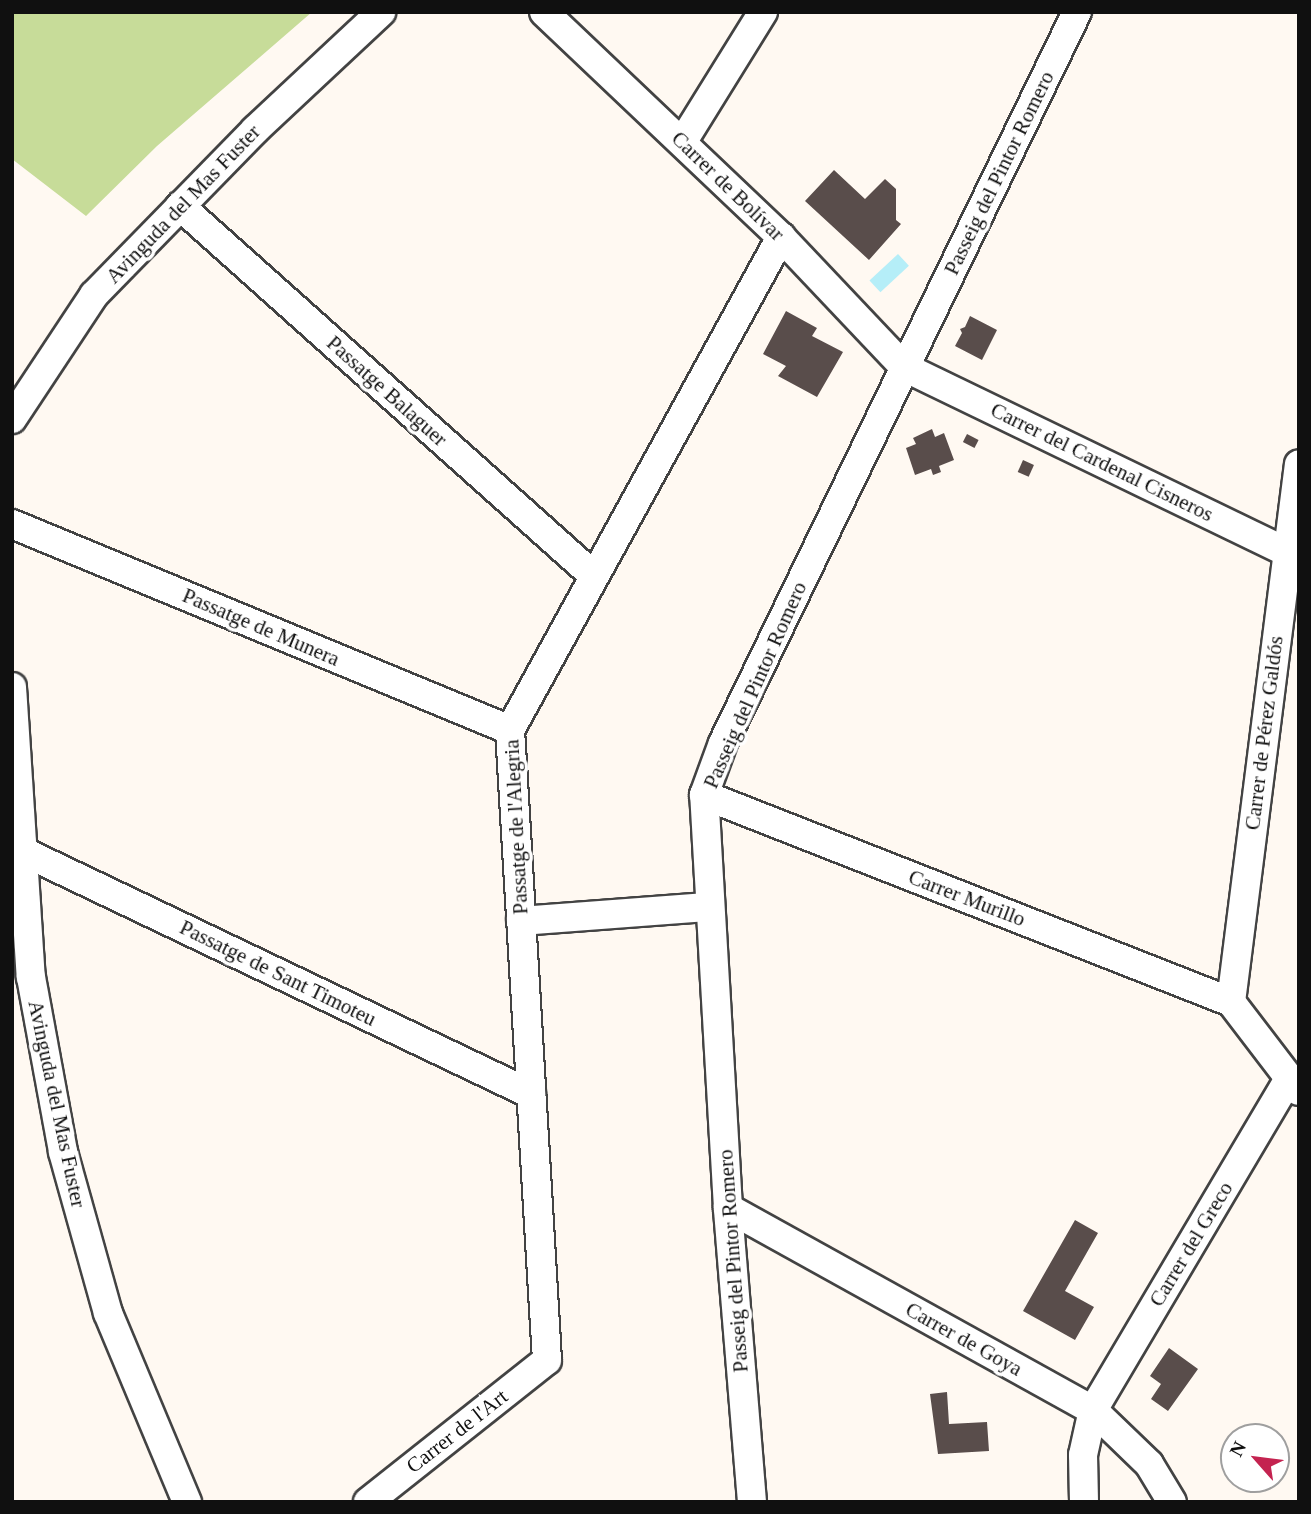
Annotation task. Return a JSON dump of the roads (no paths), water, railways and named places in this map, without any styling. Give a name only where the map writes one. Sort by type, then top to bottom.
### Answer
[{"type":"street","name":"Avinguda del Mas Fuster","points":[[12,419],[94,295],[255,130],[381,12]]},
{"type":"street","name":"Carrer de Bolívar","points":[[544,12],[781,237],[904,367]]},
{"type":"street","points":[[682,141],[763,12]]},
{"type":"street","name":"Passeig del Pintor Romero","points":[[752,1502],[728,1208],[704,795],[723,743],[1077,12]]},
{"type":"street","name":"Passatge Balaguer","points":[[180,206],[594,576]]},
{"type":"street","name":"Passatge de l'Alegria","points":[[547,1360],[510,730],[781,237]]},
{"type":"street","name":"Carrer del Cardenal Cisneros","points":[[904,367],[1292,554]]},
{"type":"street","name":"Carrer de Pérez Galdós","points":[[1231,1002],[1292,554],[1299,464]]},
{"type":"street","name":"Passatge de Munera","points":[[12,524],[510,730]]},
{"type":"street","name":"Avinguda del Mas Fuster","points":[[13,699],[31,977],[63,1152],[108,1313],[187,1502]]},
{"type":"street","name":"Carrer Murillo","points":[[704,795],[1231,1002]]},
{"type":"street","name":"Passatge de Sant Timoteu","points":[[24,852],[531,1094]]},
{"type":"street","points":[[521,920],[709,907]]},
{"type":"street","points":[[1231,1002],[1294,1085]]},
{"type":"street","name":"Carrer del Greco","points":[[1084,1502],[1083,1455],[1093,1410],[1294,1085]]},
{"type":"street","name":"Carrer de Goya","points":[[728,1208],[1093,1410],[1149,1464],[1172,1502]]},
{"type":"street","name":"Carrer de l'Art","points":[[368,1502],[547,1360]]},
{"type":"water","points":[[898,254],[909,266],[880,292],[869,281]]}]
